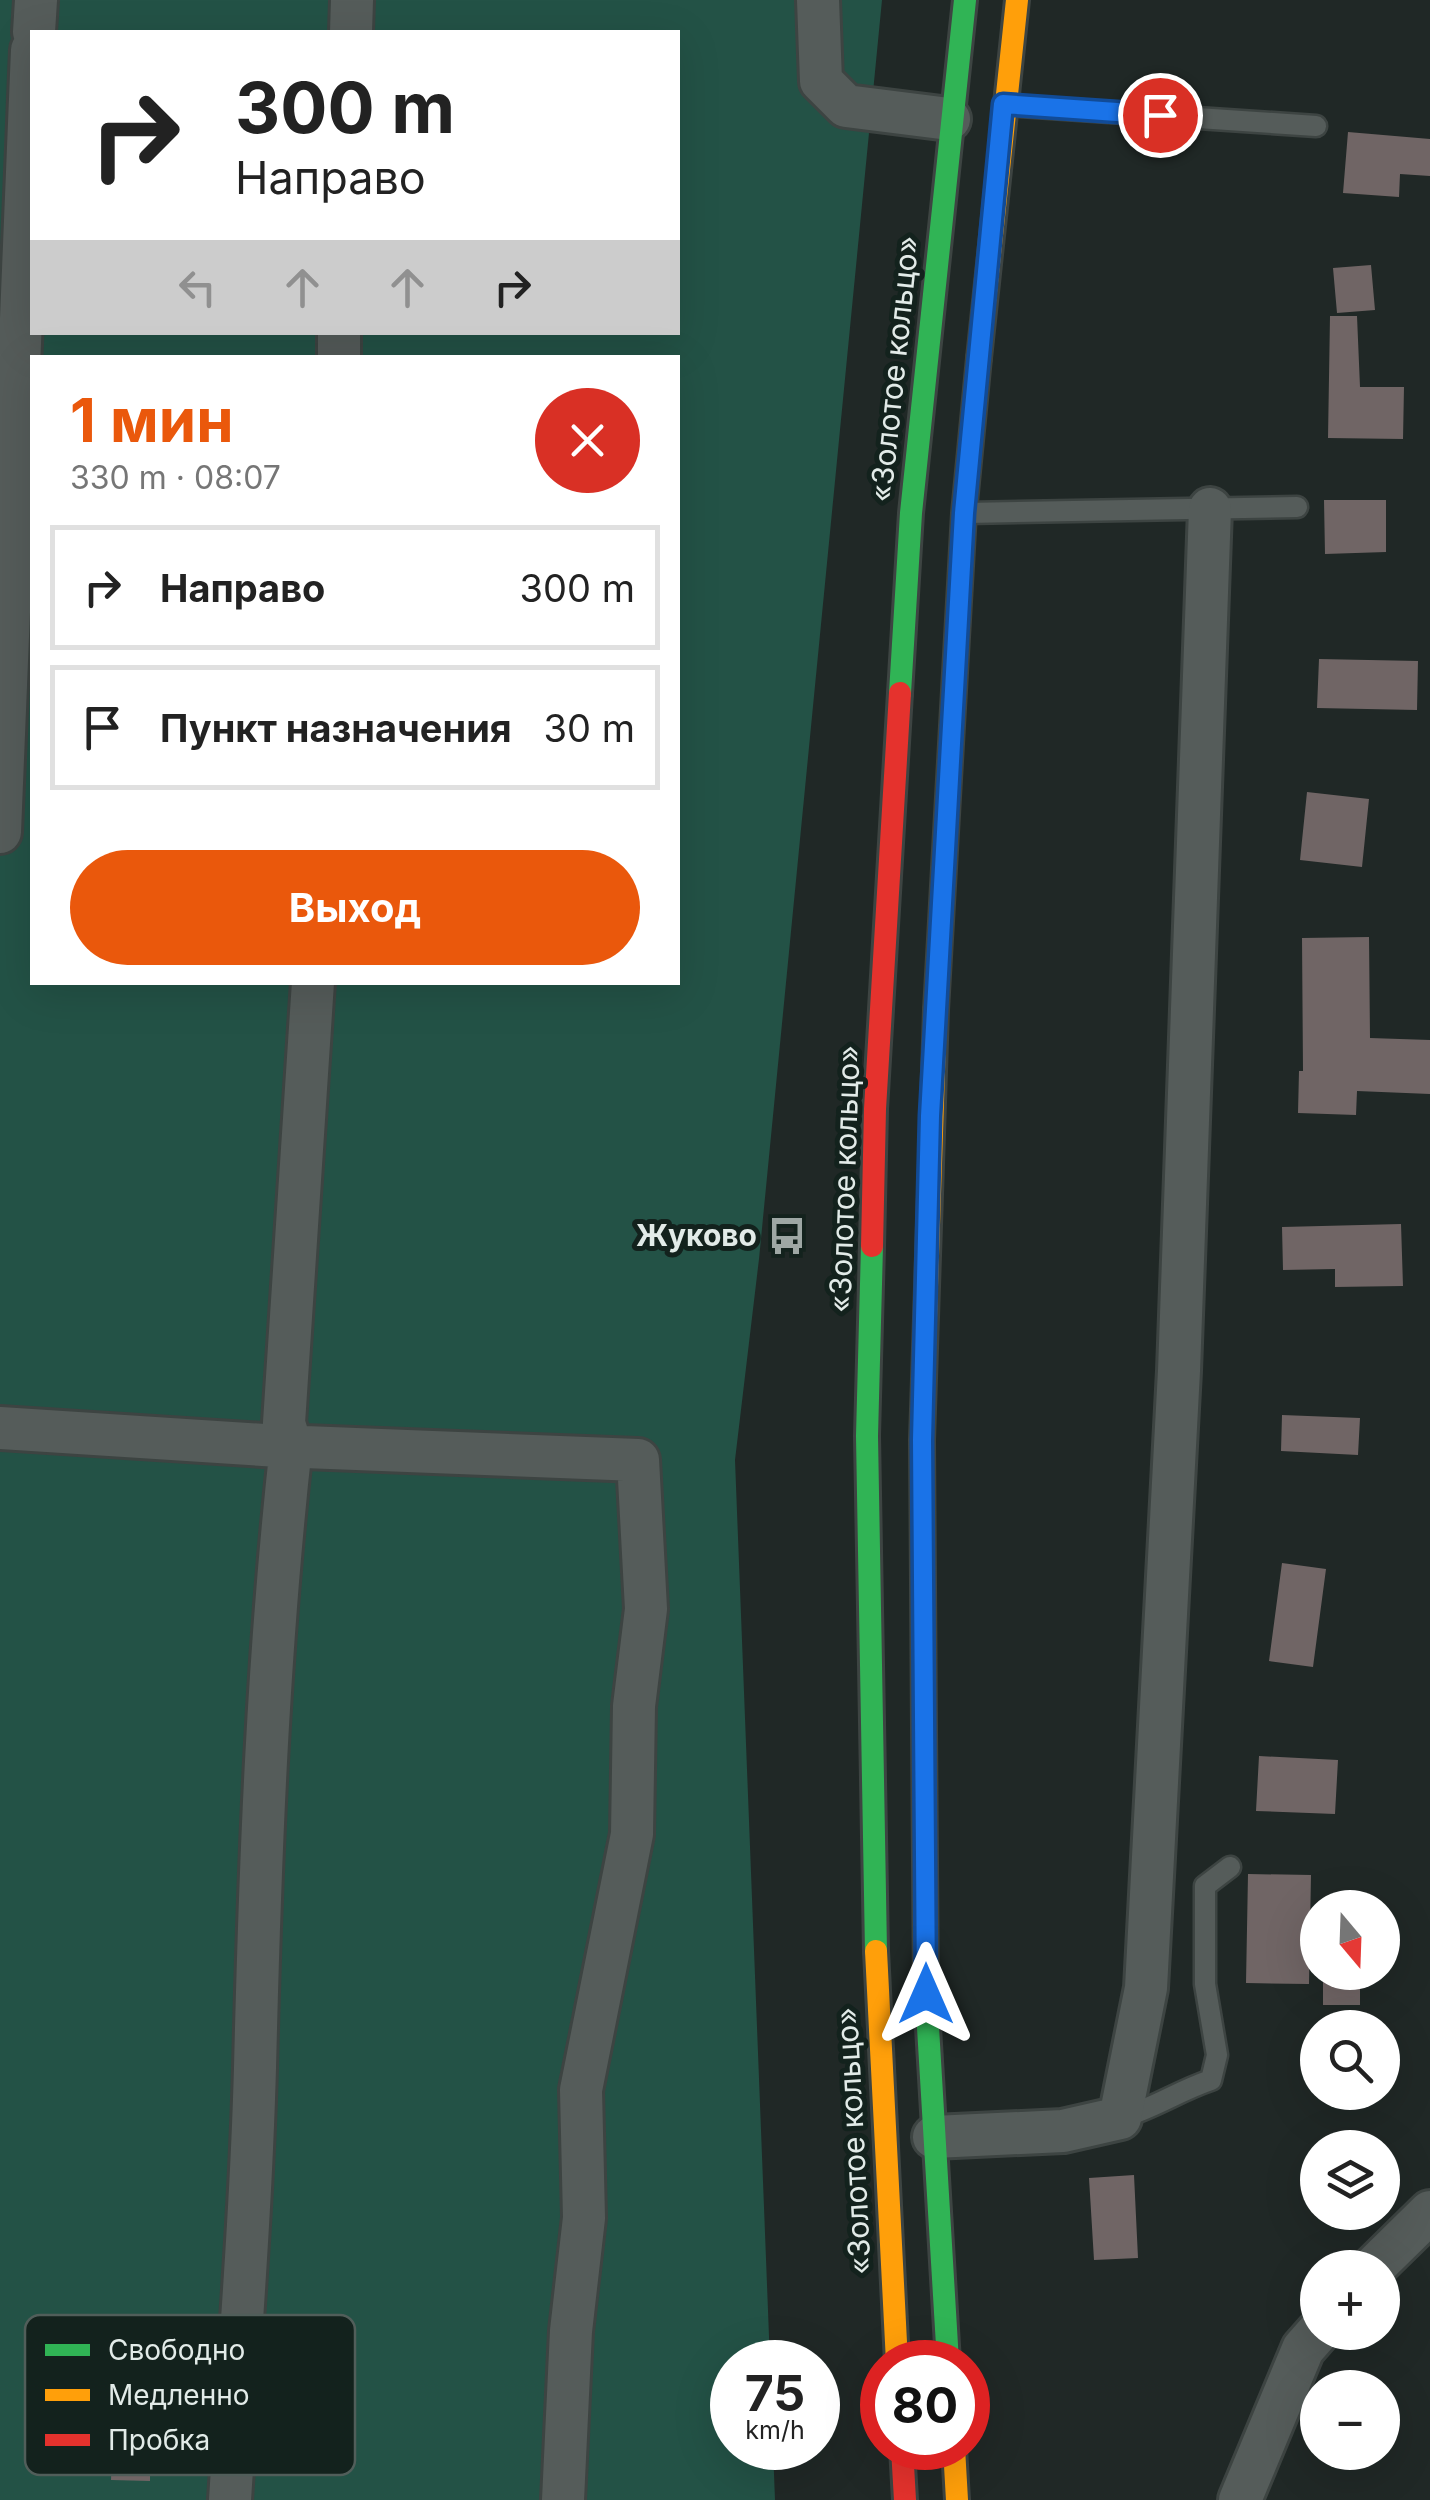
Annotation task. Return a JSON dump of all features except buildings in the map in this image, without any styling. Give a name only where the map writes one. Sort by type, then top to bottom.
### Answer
[{"type":"highway","name":"«Золотое кольцо»","points":[[895,2340],[877,1995],[867,1436],[875,1109],[910,533],[965,0]]},
{"type":"highway","points":[[947,2340],[926,1994],[922,1440],[930,1116],[964,513],[1003,104],[1017,0]]},
{"type":"highway","points":[[903,2470],[905,2500]]},
{"type":"highway","points":[[955,2470],[957,2500]]},
{"type":"street","points":[[34,30],[36,0]]},
{"type":"street","points":[[351,30],[352,0]]},
{"type":"street","points":[[818,0],[822,81],[846,106],[950,118]]},
{"type":"street","points":[[0,832],[30,99]]},
{"type":"street","points":[[934,2136],[1063,2131],[1120,2118],[1146,1988],[1179,1371],[1210,509]]},
{"type":"street","points":[[241,2315],[255,2070],[256,1930],[268,1678],[291,1446],[284,1424],[313,985]]},
{"type":"street","points":[[0,1428],[291,1446],[638,1460],[646,1609],[634,1706],[632,1834],[581,2090],[584,2218],[571,2331],[563,2500]]},
{"type":"street","points":[[1391,2250],[1430,2212]]},
{"type":"street","points":[[1240,2500],[1303,2350]]},
{"type":"street","points":[[230,2500],[231,2475]]},
{"type":"lane","points":[[1003,104],[1316,126]]},
{"type":"lane","points":[[964,513],[1297,508]]},
{"type":"lane","points":[[1120,2118],[1150,2110],[1176,2091],[1210,2080],[1217,2055],[1206,1984],[1205,1886],[1230,1867]]},
{"type":"green space","points":[[0,0],[882,0],[759,1259],[735,1460],[769,2340],[710,2340],[710,2470],[774,2470],[775,2500],[0,2500]]},
{"type":"traffic: fast","points":[[900,693],[911,513],[965,0]]},
{"type":"traffic: fast","points":[[872,1246],[867,1436],[876,1951]]},
{"type":"traffic: fast","points":[[924,1729],[926,1994],[947,2340]]},
{"type":"traffic: slow","points":[[979,358],[1017,0]]},
{"type":"traffic: slow","points":[[924,1729],[922,1440],[936,1010]]},
{"type":"traffic: slow","points":[[876,1951],[896,2340]]},
{"type":"traffic: slow","points":[[955,2470],[957,2500]]},
{"type":"traffic: jam","points":[[936,1010],[964,513],[979,358]]},
{"type":"traffic: jam","points":[[872,1246],[875,1109],[900,693]]},
{"type":"traffic: jam","points":[[903,2470],[905,2500]]},
{"type":"place","name":"Жуково","points":[[787,1236]]},
{"type":"route","points":[[926,1994],[922,1440],[930,1116],[964,513],[1003,104],[1160,115]]}]
